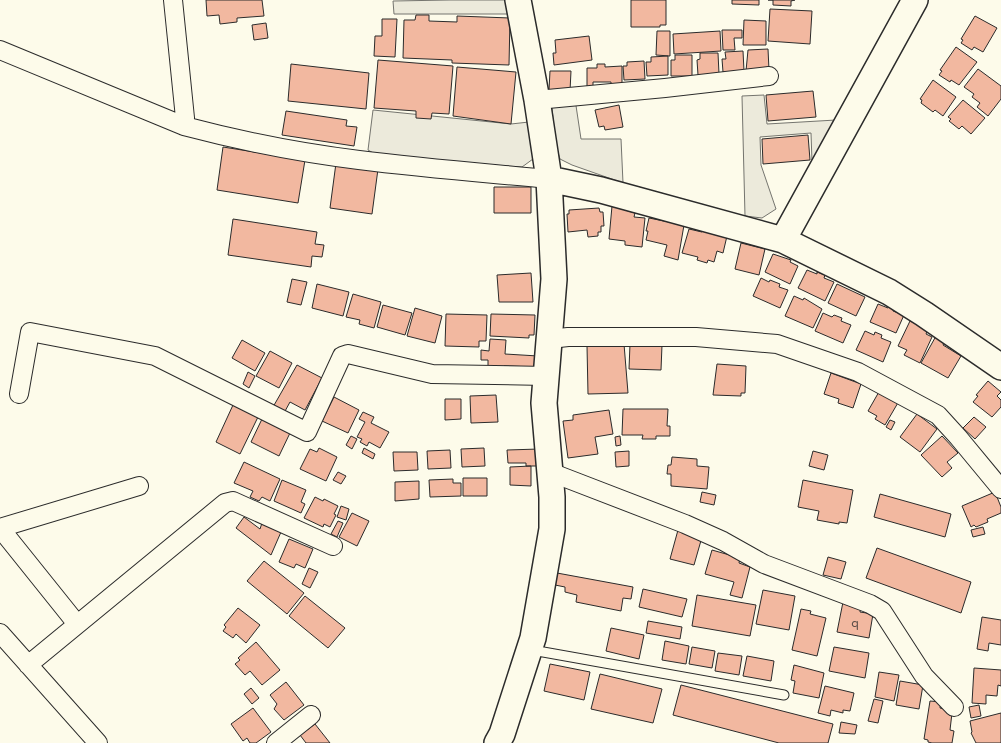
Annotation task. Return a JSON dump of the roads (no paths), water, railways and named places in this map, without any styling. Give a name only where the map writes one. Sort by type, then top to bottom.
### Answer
[{"type":"street","points":[[173,0],[185,118],[184,126]]},
{"type":"street","points":[[498,743],[533,638],[552,529],[552,497],[544,403],[554,279],[549,179],[537,100],[518,0]]},
{"type":"street","points":[[783,240],[915,0]]},
{"type":"street","points":[[0,50],[184,126],[271,146],[358,160],[549,179],[601,190],[783,240],[889,292],[1001,367]]},
{"type":"street","points":[[537,100],[769,76]]},
{"type":"street","points":[[19,394],[30,332],[155,356],[307,432],[342,356],[348,354],[432,374],[546,376]]},
{"type":"street","points":[[550,339],[568,337],[696,337],[777,344],[858,372],[938,414],[1001,489]]},
{"type":"street","points":[[550,472],[684,524],[723,541],[764,564],[870,604],[882,611],[924,676],[954,706]]},
{"type":"street","points":[[77,624],[0,528],[139,486]]},
{"type":"street","points":[[28,665],[225,503],[233,501],[332,546]]},
{"type":"street","points":[[0,633],[98,743]]},
{"type":"street","points":[[276,743],[311,715]]},
{"type":"lane","points":[[529,650],[784,695]]}]
